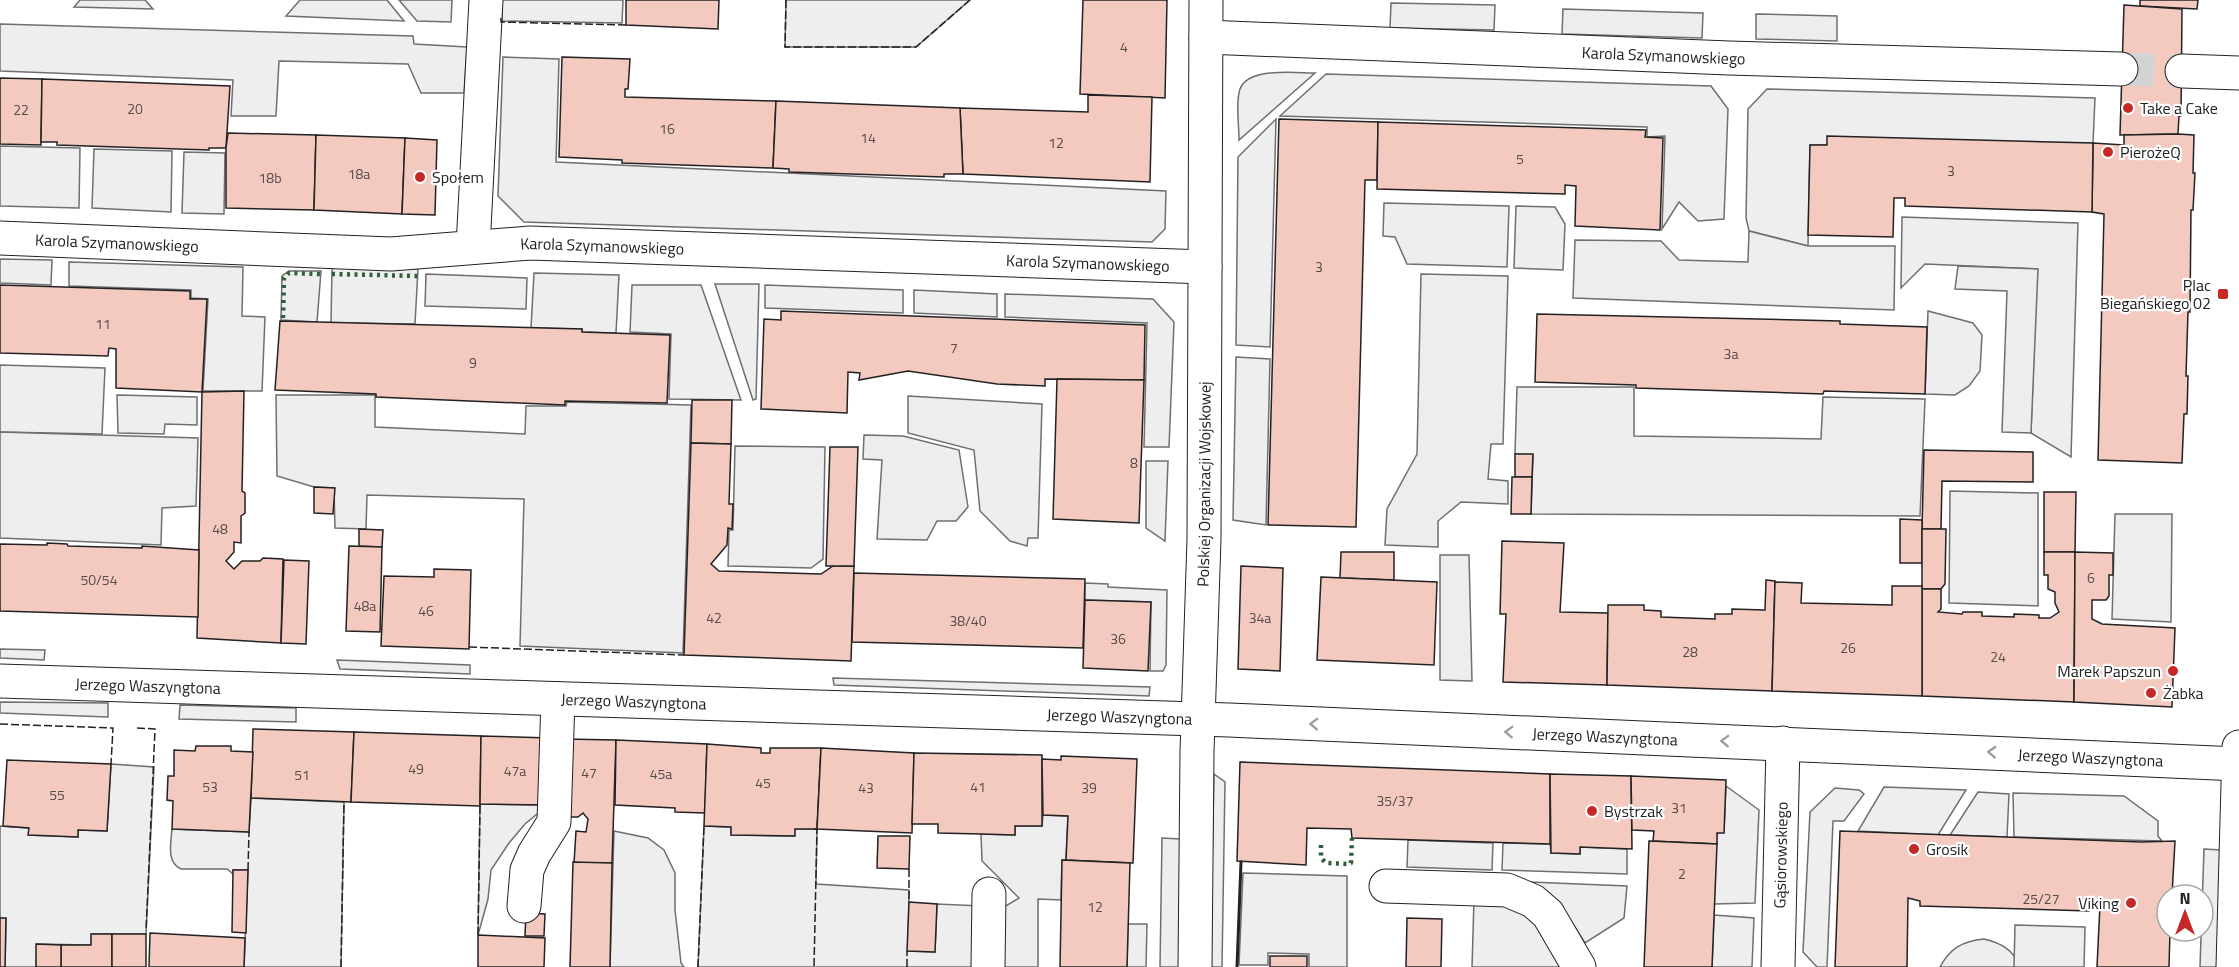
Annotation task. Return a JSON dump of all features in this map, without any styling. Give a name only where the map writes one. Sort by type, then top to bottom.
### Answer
[{"type":"street","points":[[472,248],[486,0]]},
{"type":"street","name":"Polskiej Organizacji Wojskowej","points":[[1195,967],[1198,719],[1204,539],[1206,0]]},
{"type":"street","name":"Karola Szymanowskiego","points":[[1206,38],[1729,58],[2121,69]]},
{"type":"street","points":[[2182,71],[2239,73]]},
{"type":"street","name":"Karola Szymanowskiego","points":[[0,238],[391,254],[530,243],[1205,267]]},
{"type":"street","name":"Jerzego Waszyngtona","points":[[0,681],[1198,719],[2239,764]]},
{"type":"street","points":[[524,906],[527,870],[534,854],[555,822],[558,699]]},
{"type":"street","name":"Gąsiorowskiego","points":[[1778,967],[1783,743]]},
{"type":"street","points":[[2233,967],[2239,747]]},
{"type":"street","points":[[1386,886],[1507,890],[1533,901],[1548,914],[1578,967]]},
{"type":"street","points":[[988,967],[989,894]]},
{"type":"shaded area","points":[[80,0],[145,0],[153,9],[74,7]]},
{"type":"shaded area","points":[[300,0],[387,0],[404,21],[286,16]]},
{"type":"shaded area","points":[[399,0],[452,0],[451,22],[417,21]]},
{"type":"shaded area","points":[[502,0],[623,0],[622,23],[502,21]]},
{"type":"shaded area","points":[[786,0],[970,0],[916,47],[785,47]]},
{"type":"shaded area","points":[[1391,3],[1495,5],[1494,30],[1390,28]]},
{"type":"shaded area","points":[[1563,9],[1703,13],[1702,38],[1562,34]]},
{"type":"shaded area","points":[[1756,14],[1837,16],[1837,41],[1756,39]]},
{"type":"shaded area","points":[[0,24],[413,36],[414,44],[467,47],[464,93],[421,93],[408,64],[279,61],[276,116],[231,116],[233,80],[0,71]]},
{"type":"shaded area","points":[[503,57],[559,59],[556,162],[1166,191],[1165,229],[1152,242],[524,222],[498,196]]},
{"type":"shaded area","points":[[1271,73],[1315,73],[1239,140],[1238,104],[1243,84],[1250,78]]},
{"type":"shaded area","points":[[1326,74],[1711,86],[1728,109],[1724,219],[1698,221],[1679,202],[1662,229],[1665,136],[1647,137],[1647,127],[1280,116]]},
{"type":"shaded area","points":[[1767,89],[2095,98],[2093,143],[1810,145],[1808,246],[1749,231],[1746,218],[1748,109]]},
{"type":"shaded area","points":[[1276,119],[1270,347],[1236,345],[1238,157]]},
{"type":"shaded area","points":[[0,146],[80,148],[79,208],[0,206]]},
{"type":"shaded area","points":[[94,149],[172,151],[171,212],[92,208]]},
{"type":"shaded area","points":[[184,152],[225,153],[224,214],[182,213]]},
{"type":"shaded area","points":[[1384,203],[1509,206],[1507,267],[1407,264],[1395,237],[1383,236]]},
{"type":"shaded area","points":[[1516,206],[1555,207],[1565,224],[1563,270],[1514,268]]},
{"type":"shaded area","points":[[1902,217],[2078,223],[2071,457],[2031,433],[2037,269],[1925,264],[1901,288]]},
{"type":"shaded area","points":[[1749,231],[1808,246],[1895,246],[1894,310],[1573,298],[1575,240],[1661,241],[1679,260],[1748,262]]},
{"type":"shaded area","points":[[0,259],[52,260],[51,285],[0,283]]},
{"type":"shaded area","points":[[69,262],[243,267],[242,316],[265,317],[262,391],[203,391],[208,299],[191,298],[191,290],[69,286]]},
{"type":"shaded area","points":[[1958,266],[2038,269],[2031,433],[2002,432],[2007,291],[1955,289]]},
{"type":"shaded area","points":[[332,267],[418,269],[415,324],[331,323]]},
{"type":"shaded area","points":[[289,271],[321,271],[317,322],[281,320],[282,276]]},
{"type":"shaded area","points":[[534,273],[619,275],[616,333],[582,332],[582,329],[531,328]]},
{"type":"shaded area","points":[[426,274],[527,278],[526,309],[425,306]]},
{"type":"shaded area","points":[[1421,274],[1508,276],[1503,444],[1491,444],[1488,479],[1508,481],[1508,504],[1461,502],[1438,521],[1438,547],[1385,545],[1387,509],[1417,454]]},
{"type":"shaded area","points":[[715,284],[759,284],[756,399],[753,400]]},
{"type":"shaded area","points":[[632,285],[701,285],[741,400],[669,399],[671,334],[630,332]]},
{"type":"shaded area","points":[[765,285],[903,290],[903,313],[765,308]]},
{"type":"shaded area","points":[[914,290],[997,294],[997,317],[914,313]]},
{"type":"shaded area","points":[[1005,294],[1153,299],[1174,322],[1169,447],[1144,447],[1147,323],[1005,317]]},
{"type":"shaded area","points":[[1928,311],[1973,323],[1982,335],[1980,371],[1969,386],[1955,395],[1925,394]]},
{"type":"shaded area","points":[[1236,357],[1270,359],[1266,525],[1233,520]]},
{"type":"shaded area","points":[[0,365],[105,368],[102,434],[0,432]]},
{"type":"shaded area","points":[[1517,387],[1634,387],[1634,436],[1821,439],[1823,397],[1925,399],[1920,516],[1531,514],[1533,455],[1515,454]]},
{"type":"shaded area","points":[[117,395],[197,397],[197,425],[165,424],[164,434],[118,433]]},
{"type":"shaded area","points":[[276,395],[375,395],[375,427],[525,434],[526,406],[566,406],[567,402],[691,405],[683,653],[520,646],[524,499],[367,495],[366,529],[335,528],[334,488],[314,487],[277,476]]},
{"type":"shaded area","points":[[908,396],[1042,404],[1038,538],[1028,538],[1027,546],[1010,541],[980,511],[974,450],[908,433]]},
{"type":"shaded area","points":[[0,432],[198,438],[196,506],[162,508],[161,545],[0,538]]},
{"type":"shaded area","points":[[864,435],[903,436],[959,450],[968,507],[956,521],[937,521],[927,540],[877,539],[882,460],[863,459]]},
{"type":"shaded area","points":[[735,446],[825,447],[823,559],[811,568],[728,566],[729,530],[733,530]]},
{"type":"shaded area","points":[[1146,461],[1168,461],[1165,541],[1146,528]]},
{"type":"shaded area","points":[[1950,491],[2038,493],[2038,606],[1949,603]]},
{"type":"shaded area","points":[[2115,514],[2172,514],[2171,622],[2112,619]]},
{"type":"shaded area","points":[[1440,555],[1469,555],[1472,681],[1440,680]]},
{"type":"shaded area","points":[[1085,583],[1108,584],[1108,587],[1167,590],[1166,665],[1163,671],[1150,671],[1151,602],[1085,600]]},
{"type":"shaded area","points":[[0,649],[45,650],[44,660],[0,658]]},
{"type":"shaded area","points":[[337,660],[470,665],[470,674],[340,669]]},
{"type":"shaded area","points":[[833,678],[1150,687],[1149,696],[834,685]]},
{"type":"shaded area","points":[[0,702],[108,703],[108,717],[0,713]]},
{"type":"shaded area","points":[[180,705],[296,708],[296,722],[179,719]]},
{"type":"shaded area","points":[[111,764],[154,767],[146,934],[92,934],[91,945],[37,944],[36,967],[5,967],[6,919],[0,918],[0,826],[29,828],[29,835],[78,837],[78,830],[107,831]]},
{"type":"shaded area","points":[[1214,774],[1225,782],[1222,967],[1210,967]]},
{"type":"shaded area","points":[[1726,786],[1759,810],[1755,903],[1714,904],[1717,833],[1724,832]]},
{"type":"shaded area","points":[[1884,787],[1966,790],[1938,835],[1858,831]]},
{"type":"shaded area","points":[[1835,788],[1859,790],[1864,794],[1844,821],[1833,821],[1827,967],[1817,967],[1803,952],[1810,812]]},
{"type":"shaded area","points":[[1978,792],[2009,794],[2007,837],[1950,835]]},
{"type":"shaded area","points":[[2013,793],[2124,796],[2158,821],[2158,836],[2162,841],[2014,837]]},
{"type":"shaded area","points":[[251,798],[344,802],[341,967],[244,967],[248,870],[233,870],[233,874],[227,869],[181,869],[173,862],[170,852],[172,829],[249,832]]},
{"type":"shaded area","points":[[480,804],[548,805],[525,824],[491,870],[488,899],[478,935]]},
{"type":"shaded area","points":[[1043,815],[1068,816],[1066,860],[1062,860],[1061,900],[1038,899],[1038,967],[1003,967],[1004,907],[1019,898],[982,861],[981,834],[1015,835],[1015,826],[1042,826]]},
{"type":"shaded area","points":[[704,826],[731,827],[731,835],[794,836],[795,829],[817,829],[816,884],[909,890],[908,951],[935,952],[937,904],[1004,907],[1003,967],[698,967]]},
{"type":"shaded area","points":[[614,831],[648,838],[664,850],[675,873],[675,910],[681,963],[684,967],[610,967]]},
{"type":"shaded area","points":[[1162,838],[1180,839],[1180,967],[1160,967]]},
{"type":"shaded area","points":[[1408,840],[1493,843],[1492,870],[1407,867]]},
{"type":"shaded area","points":[[1503,843],[1550,844],[1551,853],[1580,854],[1580,847],[1627,849],[1627,874],[1502,870]]},
{"type":"shaded area","points":[[2204,849],[2221,850],[2217,967],[2200,967],[2201,943],[2215,943],[2215,883],[2203,883]]},
{"type":"shaded area","points":[[1243,873],[1347,876],[1347,967],[1309,967],[1309,954],[1268,953],[1268,965],[1239,965]]},
{"type":"shaded area","points":[[1505,881],[1627,886],[1624,918],[1585,943],[1569,918]]},
{"type":"shaded area","points":[[1474,900],[1526,909],[1575,967],[1472,967]]},
{"type":"shaded area","points":[[1714,915],[1754,918],[1752,967],[1712,967]]},
{"type":"shaded area","points":[[1128,924],[1147,924],[1146,967],[1127,967]]},
{"type":"shaded area","points":[[2015,925],[2085,927],[2084,967],[2014,967]]},
{"type":"shaded area","points":[[1984,939],[2006,948],[2020,967],[1940,967],[1953,950],[1970,942]]},
{"type":"building","points":[[626,0],[719,0],[718,29],[626,25]]},
{"type":"building","points":[[1083,0],[1167,0],[1165,98],[1080,94]]},
{"type":"building","points":[[2140,0],[2198,0],[2197,9],[2140,6]]},
{"type":"building","points":[[2124,5],[2182,9],[2181,116],[2179,116],[2178,134],[2120,135]]},
{"type":"building","points":[[562,57],[630,59],[628,89],[625,89],[625,97],[776,101],[773,168],[622,163],[622,160],[559,157]]},
{"type":"building","points":[[0,78],[42,79],[41,145],[0,144]]},
{"type":"building","points":[[42,79],[230,86],[226,148],[209,148],[209,150],[57,145],[57,142],[41,142]]},
{"type":"building","points":[[1088,95],[1152,97],[1150,182],[963,174],[960,108],[1088,112]]},
{"type":"building","points":[[776,101],[960,108],[963,174],[944,174],[944,177],[789,172],[789,169],[773,168]]},
{"type":"building","points":[[1279,119],[1378,122],[1377,180],[1365,180],[1356,527],[1268,525]]},
{"type":"building","points":[[1378,122],[1646,130],[1645,137],[1663,138],[1660,230],[1575,226],[1576,186],[1565,185],[1565,194],[1377,189]]},
{"type":"building","points":[[228,133],[316,135],[314,210],[226,208]]},
{"type":"building","points":[[316,135],[405,138],[402,214],[314,210]]},
{"type":"building","points":[[2124,135],[2194,135],[2193,173],[2195,173],[2193,210],[2191,210],[2187,414],[2184,414],[2182,463],[2098,460],[2104,214],[2092,212],[2093,143],[2124,145]]},
{"type":"building","points":[[1827,136],[2093,143],[2092,212],[1905,206],[1905,198],[1894,198],[1893,237],[1808,235],[1810,145],[1827,145]]},
{"type":"building","name":"Społem","points":[[405,138],[437,140],[435,215],[402,214]]},
{"type":"building","points":[[0,285],[190,291],[190,299],[207,299],[202,392],[116,388],[116,349],[109,348],[108,356],[0,353]]},
{"type":"building","points":[[781,311],[1145,325],[1144,380],[1045,379],[1045,386],[997,384],[908,371],[859,380],[860,373],[848,372],[847,413],[761,409],[764,319],[781,320]]},
{"type":"building","points":[[1537,314],[1840,321],[1840,324],[1927,327],[1925,394],[1824,391],[1823,394],[1535,382]]},
{"type":"building","points":[[280,321],[582,329],[582,332],[670,335],[667,403],[565,401],[565,405],[275,390]]},
{"type":"building","points":[[1057,379],[1144,380],[1139,523],[1053,519]]},
{"type":"building","points":[[244,391],[242,491],[245,493],[245,513],[241,516],[241,543],[234,542],[234,552],[226,561],[234,569],[242,561],[260,561],[263,558],[283,559],[281,643],[197,638],[202,392]]},
{"type":"building","points":[[692,400],[732,400],[731,444],[691,443]]},
{"type":"building","points":[[691,443],[731,444],[729,504],[733,504],[732,529],[728,528],[727,545],[711,564],[719,571],[821,574],[833,566],[854,566],[851,661],[684,655]]},
{"type":"building","points":[[830,447],[858,447],[854,566],[826,566]]},
{"type":"building","points":[[1924,450],[2033,452],[2033,482],[1942,481],[1941,529],[1922,529]]},
{"type":"building","points":[[1515,454],[1533,454],[1532,477],[1515,477]]},
{"type":"building","points":[[1512,477],[1532,477],[1531,514],[1511,514]]},
{"type":"building","points":[[314,487],[335,488],[333,514],[314,513]]},
{"type":"building","points":[[2044,492],[2076,492],[2075,552],[2044,552]]},
{"type":"building","points":[[1900,519],[1922,520],[1922,563],[1900,563]]},
{"type":"building","points":[[359,529],[383,530],[382,547],[359,546]]},
{"type":"building","points":[[1922,529],[1946,529],[1945,584],[1941,589],[1922,589]]},
{"type":"building","points":[[1502,541],[1564,543],[1560,612],[1608,613],[1607,685],[1503,682],[1506,614],[1500,614]]},
{"type":"building","points":[[47,543],[67,544],[68,546],[142,548],[142,546],[199,550],[198,617],[0,611],[0,544],[47,545]]},
{"type":"building","points":[[349,546],[382,547],[380,632],[346,631]]},
{"type":"building","points":[[1341,552],[1394,552],[1394,580],[1340,578]]},
{"type":"building","points":[[2044,552],[2075,552],[2074,702],[1922,696],[1922,589],[1941,589],[1941,609],[1938,612],[1962,614],[1963,612],[1982,612],[1982,616],[2014,617],[2014,614],[2039,615],[2039,618],[2050,618],[2059,612],[2055,603],[2055,592],[2048,589],[2048,575],[2044,575]]},
{"type":"building","points":[[2075,552],[2113,553],[2113,575],[2109,575],[2109,596],[2106,600],[2092,600],[2092,619],[2102,624],[2175,628],[2172,707],[2074,702]]},
{"type":"building","points":[[284,560],[309,561],[306,644],[281,643]]},
{"type":"building","points":[[1241,566],[1283,568],[1280,671],[1238,669]]},
{"type":"building","points":[[434,569],[471,570],[469,649],[381,646],[384,576],[434,577]]},
{"type":"building","points":[[854,573],[1085,579],[1083,648],[852,642]]},
{"type":"building","points":[[1321,577],[1437,582],[1434,665],[1317,660]]},
{"type":"building","points":[[1766,580],[1775,581],[1772,691],[1607,685],[1608,605],[1644,605],[1644,610],[1661,611],[1661,617],[1715,619],[1715,614],[1732,614],[1732,609],[1765,610]]},
{"type":"building","points":[[1775,582],[1802,583],[1801,603],[1892,605],[1892,586],[1922,586],[1922,696],[1772,691]]},
{"type":"building","points":[[1085,600],[1151,602],[1148,671],[1083,668]]},
{"type":"building","points":[[253,729],[354,732],[351,802],[251,798]]},
{"type":"building","points":[[354,732],[481,736],[480,806],[351,802]]},
{"type":"building","points":[[481,736],[550,738],[548,805],[480,804]]},
{"type":"building","points":[[564,739],[616,740],[612,863],[574,863],[576,831],[586,832],[588,819],[583,813],[578,817],[561,817]]},
{"type":"building","points":[[616,740],[707,744],[705,813],[675,812],[675,808],[615,805]]},
{"type":"building","points":[[707,744],[761,748],[761,753],[770,753],[770,748],[821,748],[817,829],[795,829],[795,836],[731,835],[731,827],[704,826]]},
{"type":"building","points":[[196,746],[231,746],[231,751],[253,752],[249,832],[172,829],[173,801],[167,800],[168,776],[174,776],[174,750],[195,751]]},
{"type":"building","points":[[821,748],[914,753],[912,833],[817,829]]},
{"type":"building","points":[[914,753],[1042,755],[1042,826],[1015,826],[1015,835],[938,833],[938,824],[912,824]]},
{"type":"building","points":[[1061,756],[1137,759],[1133,863],[1066,860],[1068,816],[1043,815],[1042,759],[1061,760]]},
{"type":"building","points":[[7,760],[111,764],[107,831],[78,830],[78,837],[28,835],[29,828],[3,826]]},
{"type":"building","points":[[1240,762],[1550,774],[1550,844],[1352,838],[1351,829],[1307,828],[1306,865],[1237,861]]},
{"type":"building","points":[[1550,774],[1631,776],[1632,849],[1580,847],[1580,854],[1551,853]]},
{"type":"building","points":[[1631,776],[1726,780],[1724,833],[1717,833],[1717,844],[1653,841],[1654,831],[1632,830]]},
{"type":"building","points":[[1840,831],[2142,842],[2175,841],[2173,883],[2155,883],[2155,943],[2170,943],[2169,967],[2097,967],[2100,905],[2089,904],[2089,911],[1920,906],[1920,901],[1908,898],[1907,967],[1835,967]]},
{"type":"building","points":[[878,836],[910,836],[909,869],[877,868]]},
{"type":"building","points":[[1649,841],[1717,844],[1712,967],[1644,967]]},
{"type":"building","points":[[1062,860],[1130,863],[1127,967],[1060,967]]},
{"type":"building","points":[[573,862],[612,863],[610,967],[570,967]]},
{"type":"building","points":[[233,870],[248,870],[246,933],[232,932]]},
{"type":"building","points":[[909,902],[937,904],[935,952],[907,951]]},
{"type":"building","points":[[526,913],[545,914],[544,936],[525,936]]},
{"type":"building","points":[[0,918],[6,918],[5,967],[0,967]]},
{"type":"building","points":[[1407,918],[1442,919],[1441,967],[1406,967]]},
{"type":"building","points":[[150,933],[245,938],[244,967],[149,967]]},
{"type":"building","points":[[91,934],[112,934],[112,967],[61,967],[61,945],[91,945]]},
{"type":"building","points":[[112,934],[146,934],[146,967],[112,967]]},
{"type":"building","points":[[478,935],[545,938],[544,967],[478,967]]},
{"type":"building","points":[[36,944],[61,945],[61,967],[36,967]]},
{"type":"building","points":[[1270,956],[1307,956],[1307,967],[1270,967]]},
{"type":"tunnel","points":[[2121,69],[2182,71]]},
{"type":"hedge","points":[[283,318],[284,278],[289,273],[320,274]]},
{"type":"hedge","points":[[332,274],[418,276]]},
{"type":"hedge","points":[[1321,845],[1321,858],[1326,863],[1348,864],[1351,863],[1352,838]]},
{"type":"fence","points":[[786,0],[785,47],[916,47],[970,0]]},
{"type":"fence","points":[[501,18],[501,22],[626,25]]},
{"type":"fence","points":[[469,647],[684,655]]},
{"type":"fence","points":[[0,724],[113,728],[111,764]]},
{"type":"fence","points":[[137,728],[155,729],[146,931]]},
{"type":"fence","points":[[341,967],[344,802]]},
{"type":"fence","points":[[478,935],[480,806]]},
{"type":"fence","points":[[698,967],[704,826],[706,826]]},
{"type":"fence","points":[[814,829],[817,829],[814,967]]},
{"type":"fence","points":[[248,870],[249,832]]},
{"type":"fence","points":[[909,869],[909,902]]},
{"type":"fence","points":[[907,951],[907,967]]},
{"type":"wall","points":[[1237,967],[1241,862]]},
{"type":"place","name":"Take a Cake","points":[[2128,108]]},
{"type":"place","name":"PierożeQ","points":[[2108,152]]},
{"type":"place","name":"Społem","points":[[420,177]]},
{"type":"place","name":"Plac Biegańskiego 02","points":[[2223,294]]},
{"type":"place","name":"Marek Papszun","points":[[2173,671]]},
{"type":"place","name":"Żabka","points":[[2151,693]]},
{"type":"place","name":"Bystrzak","points":[[1592,811]]},
{"type":"place","name":"Grosik","points":[[1914,849]]},
{"type":"place","name":"Viking","points":[[2131,903]]}]
